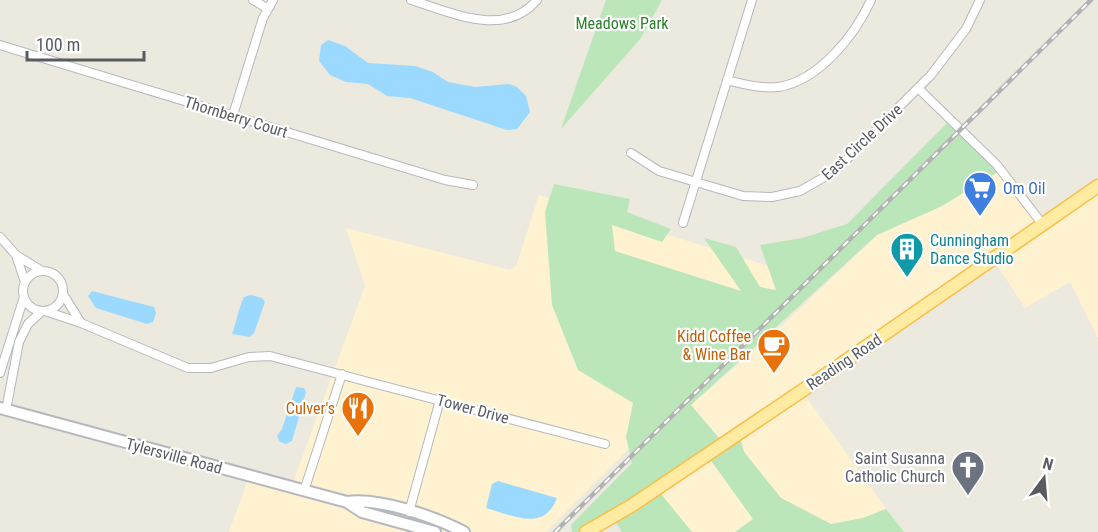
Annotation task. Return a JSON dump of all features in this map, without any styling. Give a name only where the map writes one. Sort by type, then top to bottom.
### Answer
[{"type":"main road","name":"Reading Road","points":[[586,532],[631,506],[1096,190]]},
{"type":"main road","name":"Tylersville Road","points":[[3,409],[347,502],[362,512],[435,532]]},
{"type":"main road","name":"Tylersville Road","points":[[347,502],[364,500],[409,512],[464,532]]},
{"type":"street","points":[[253,0],[267,8]]},
{"type":"street","points":[[233,115],[267,8],[273,0]]},
{"type":"street","points":[[414,0],[470,18],[499,21],[525,11],[537,0]]},
{"type":"street","points":[[683,223],[752,0]]},
{"type":"street","points":[[727,80],[766,88],[786,85],[807,76],[835,51],[871,0]]},
{"type":"street","name":"East Circle Drive","points":[[631,153],[649,167],[695,183],[754,197],[772,197],[800,191],[835,171],[918,88],[950,53],[980,0]]},
{"type":"street","name":"Thornberry Court","points":[[0,45],[445,180],[473,185]]},
{"type":"street","points":[[918,88],[1001,170],[1043,225]]},
{"type":"street","points":[[0,237],[16,255],[58,278],[63,294],[81,323]]},
{"type":"street","points":[[0,373],[24,297],[25,282],[16,255]]},
{"type":"street","points":[[25,282],[32,274],[42,271]]},
{"type":"street","points":[[3,409],[19,342],[28,324],[43,311],[57,306],[63,294]]},
{"type":"street","points":[[24,297],[31,307],[43,311]]},
{"type":"street","name":"Tower Drive","points":[[43,311],[81,323],[188,368],[211,368],[249,357],[270,356],[605,444]]},
{"type":"street","points":[[304,491],[338,373]]},
{"type":"street","points":[[409,512],[440,400]]},
{"type":"shaded area","points":[[1001,170],[1043,224],[1093,189],[1098,196],[1098,338],[1070,282],[1025,308],[993,259],[802,391],[886,509],[863,518],[831,524],[781,498],[744,452],[739,433],[724,443],[691,405],[772,335],[877,235],[942,206]]},
{"type":"shaded area","points":[[539,195],[801,276],[546,532],[229,532],[249,477],[291,488],[365,286],[346,228],[510,270],[516,266]]},
{"type":"shaded area","points":[[707,455],[753,519],[735,532],[692,532],[656,489]]},
{"type":"green space","name":"Meadows Park","points":[[606,0],[662,0],[641,38],[561,129]]},
{"type":"green space","points":[[950,120],[1001,170],[942,206],[877,235],[691,405],[723,443],[739,433],[744,452],[781,498],[831,524],[863,518],[886,509],[904,532],[735,532],[753,519],[707,455],[657,489],[692,532],[622,532],[612,517],[585,532],[572,532],[571,525],[632,463],[626,437],[633,403],[578,370],[552,305],[545,212],[554,184],[630,199],[627,212],[671,229],[662,242],[612,225],[615,251],[741,291],[704,238],[736,247],[760,287],[776,290],[760,245],[802,238],[847,224]]},
{"type":"water","points":[[328,40],[345,46],[368,63],[415,66],[433,72],[448,82],[475,87],[509,84],[517,87],[526,96],[530,112],[517,129],[507,130],[410,98],[387,96],[368,84],[346,82],[330,75],[319,61],[321,45]]},
{"type":"water","points":[[92,291],[154,307],[156,313],[153,322],[147,324],[96,308],[88,296]]},
{"type":"water","points":[[251,295],[262,298],[265,302],[254,333],[250,337],[232,334],[244,297]]},
{"type":"water","points":[[296,387],[304,388],[306,392],[292,441],[286,444],[280,442],[277,436],[282,429]]},
{"type":"water","points":[[498,481],[557,498],[551,509],[536,518],[527,519],[507,515],[486,508],[492,484]]},
{"type":"railway","points":[[555,532],[1091,0]]},
{"type":"place","name":"Om Oil","points":[[980,217]]},
{"type":"place","name":"Cunningham Dance Studio","points":[[907,278]]},
{"type":"place","name":"Kidd Coffee & Wine Bar","points":[[774,374]]},
{"type":"place","name":"Culver's","points":[[358,437]]},
{"type":"place","name":"Saint Susanna Catholic Church","points":[[968,496]]}]
